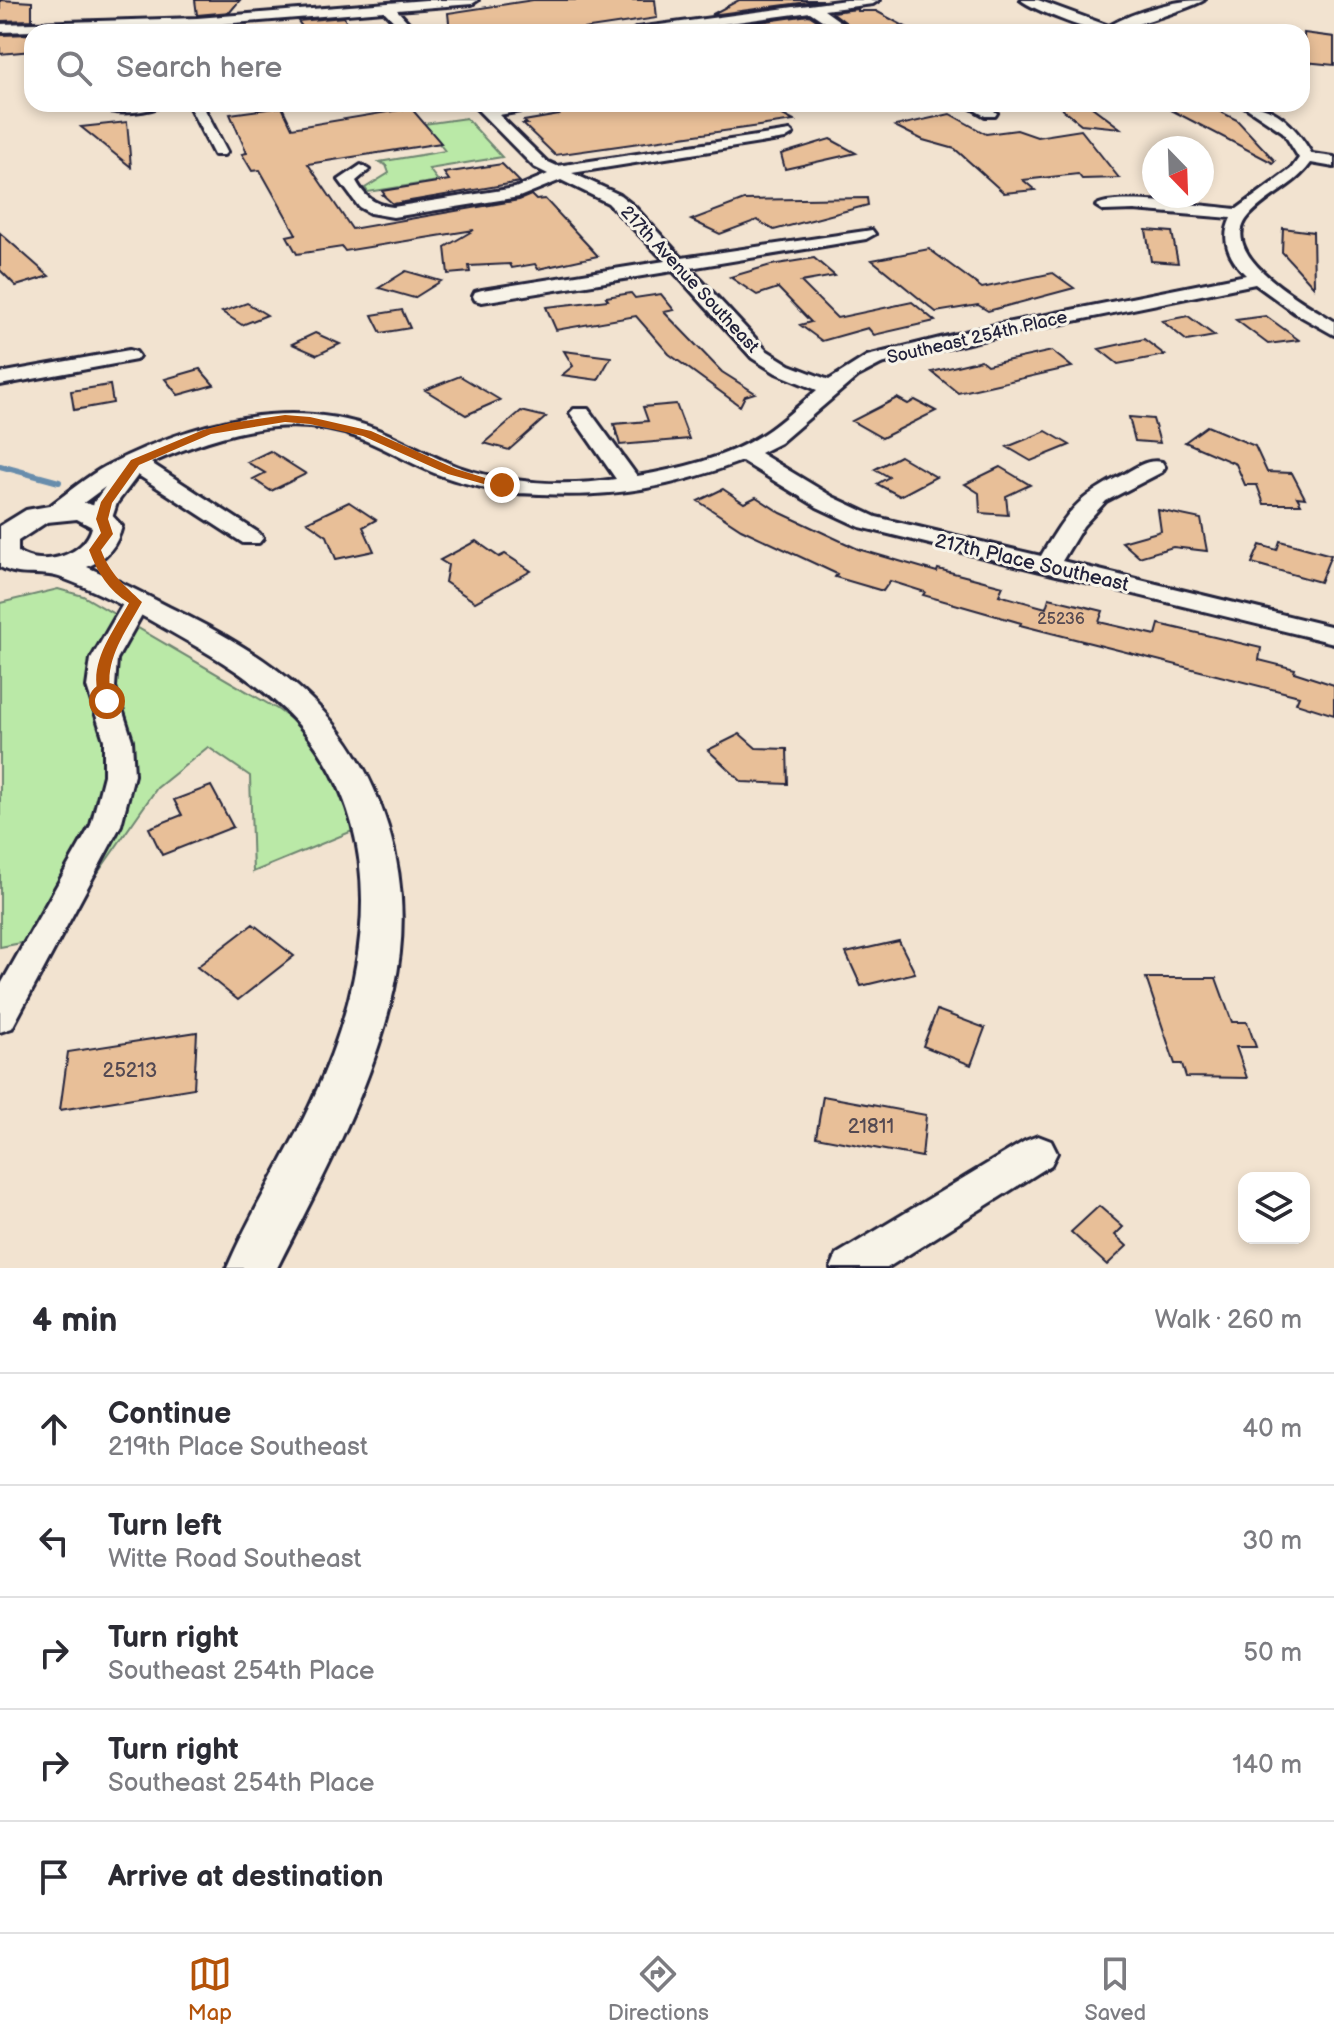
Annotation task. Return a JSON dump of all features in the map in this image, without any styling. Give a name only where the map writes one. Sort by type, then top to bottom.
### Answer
[{"type":"street","points":[[131,24],[197,22],[472,0]]},
{"type":"street","points":[[674,24],[706,17],[873,0]]},
{"type":"street","points":[[1027,0],[1093,24]]},
{"type":"street","points":[[1123,24],[1198,0]]},
{"type":"street","points":[[387,7],[403,24]]},
{"type":"street","points":[[812,8],[837,24]]},
{"type":"street","points":[[0,28],[24,27]]},
{"type":"street","points":[[199,112],[219,152]]},
{"type":"street","name":"217th Avenue Southeast","points":[[486,112],[540,164],[614,199],[628,210],[759,354],[783,369],[832,388]]},
{"type":"street","points":[[1261,112],[1289,129],[1307,158],[1334,162]]},
{"type":"street","points":[[361,170],[347,180],[362,205],[379,212],[404,212],[507,195],[559,173],[785,134]]},
{"type":"street","points":[[1307,158],[1297,172],[1241,214],[1234,222],[1233,233],[1239,255],[1257,278],[1334,329]]},
{"type":"street","points":[[1104,206],[1134,205],[1241,214]]},
{"type":"street","points":[[482,296],[866,234]]},
{"type":"street","name":"Southeast 254th Place","points":[[46,514],[112,472],[207,432],[285,419],[310,420],[367,433],[452,472],[502,485],[590,490],[632,485],[698,470],[744,453],[772,438],[851,372],[874,360],[1257,278]]},
{"type":"street","points":[[0,379],[129,356]]},
{"type":"street","points":[[581,413],[632,485]]},
{"type":"street","name":"217th Place Southeast","points":[[744,453],[825,502],[868,522],[1334,635]]},
{"type":"street","points":[[102,519],[88,512],[46,514],[9,531],[1,530],[3,556],[13,563],[37,568],[57,566],[95,550],[107,534],[102,519],[106,502],[135,463],[251,538]]},
{"type":"street","points":[[1047,566],[1073,522],[1098,496],[1154,467]]},
{"type":"street","points":[[95,550],[102,569],[129,598]]},
{"type":"street","points":[[57,566],[129,598],[242,659],[299,704],[326,734],[355,782],[378,855],[382,939],[372,993],[348,1068],[319,1135],[251,1268]]},
{"type":"street","points":[[0,1018],[106,825],[119,775],[118,740],[101,687],[104,659],[129,598]]},
{"type":"street","points":[[851,1268],[1038,1153]]},
{"type":"green space","points":[[466,118],[502,157],[429,169],[438,181],[368,192],[365,188],[389,173],[386,165],[379,162],[445,151],[424,124]]},
{"type":"green space","points":[[58,589],[83,596],[277,709],[321,741],[372,823],[253,872],[250,776],[208,747],[157,788],[53,937],[0,947],[0,603]]},
{"type":"building","points":[[0,0],[32,2],[32,20],[0,21]]},
{"type":"building","points":[[195,0],[240,0],[230,12],[197,15]]},
{"type":"building","points":[[533,0],[655,0],[657,18],[617,24],[449,24],[448,13]]},
{"type":"building","points":[[739,0],[823,0],[711,15]]},
{"type":"building","points":[[858,9],[876,11],[900,24],[848,24],[832,12]]},
{"type":"building","points":[[809,15],[823,24],[747,24]]},
{"type":"building","points":[[344,17],[347,24],[300,24],[298,21]]},
{"type":"building","points":[[24,34],[24,52],[0,54],[0,35]]},
{"type":"building","points":[[1310,34],[1334,37],[1334,65],[1310,63]]},
{"type":"building","points":[[284,112],[292,128],[387,112],[414,112],[441,143],[308,164],[352,229],[519,200],[531,195],[536,200],[545,199],[598,256],[538,269],[535,264],[512,268],[510,264],[469,266],[470,272],[448,274],[445,247],[474,230],[345,251],[342,247],[297,254],[287,236],[296,234],[260,170],[252,171],[242,154],[247,153],[230,114]]},
{"type":"building","points":[[556,112],[777,112],[794,121],[555,155],[523,124],[527,124],[524,121],[559,115]]},
{"type":"building","points":[[1066,112],[1099,112],[1120,128],[1081,124]]},
{"type":"building","points":[[1175,112],[1221,112],[1237,120],[1275,161],[1273,163]]},
{"type":"building","points":[[950,114],[986,134],[1017,130],[1037,137],[1081,130],[1119,178],[1082,179],[1078,174],[1023,180],[1035,190],[1004,193],[955,149],[923,140],[895,126]]},
{"type":"building","points":[[127,122],[131,167],[81,127]]},
{"type":"building","points":[[830,139],[856,153],[785,169],[781,154]]},
{"type":"building","points":[[502,164],[520,182],[393,204],[382,191],[449,180],[444,173]]},
{"type":"building","points":[[867,198],[868,205],[774,230],[757,220],[720,234],[691,220],[744,200]]},
{"type":"building","points":[[1283,228],[1313,232],[1314,287],[1282,252]]},
{"type":"building","points":[[1146,230],[1172,232],[1178,263],[1151,261]]},
{"type":"building","points":[[0,233],[49,276],[16,286],[0,270]]},
{"type":"building","points":[[929,249],[982,288],[1053,273],[1074,288],[988,311],[978,305],[936,312],[872,260]]},
{"type":"building","points":[[814,258],[835,276],[801,282],[837,318],[912,302],[935,321],[874,335],[868,328],[822,341],[800,325],[811,322],[778,288],[757,295],[730,277],[771,265]]},
{"type":"building","points":[[406,271],[441,281],[414,298],[379,288]]},
{"type":"building","points":[[631,293],[635,298],[661,294],[674,310],[664,312],[722,372],[755,393],[745,396],[740,406],[669,354],[636,316],[556,330],[546,307],[608,300],[606,297]]},
{"type":"building","points":[[247,303],[267,315],[242,325],[222,312]]},
{"type":"building","points":[[402,310],[410,328],[381,333],[372,315]]},
{"type":"building","points":[[1188,316],[1215,336],[1187,341],[1162,321]]},
{"type":"building","points":[[1266,316],[1299,340],[1268,344],[1236,320]]},
{"type":"building","points":[[315,333],[340,344],[317,355],[292,344]]},
{"type":"building","points":[[1144,339],[1165,355],[1118,364],[1099,349]]},
{"type":"building","points":[[564,351],[611,357],[598,380],[562,375],[573,366]]},
{"type":"building","points":[[1052,351],[1072,367],[958,393],[932,372],[981,360],[987,365]]},
{"type":"building","points":[[200,369],[214,385],[178,395],[165,379]]},
{"type":"building","points":[[460,376],[500,400],[466,415],[425,390]]},
{"type":"building","points":[[110,385],[113,403],[74,410],[71,391]]},
{"type":"building","points":[[897,398],[908,404],[915,400],[936,411],[882,438],[852,421]]},
{"type":"building","points":[[676,404],[689,439],[620,445],[614,424],[648,421],[643,407]]},
{"type":"building","points":[[521,411],[546,417],[509,450],[484,443]]},
{"type":"building","points":[[1129,417],[1153,419],[1160,443],[1135,441]]},
{"type":"building","points":[[1207,426],[1255,446],[1267,472],[1292,473],[1305,498],[1297,497],[1301,504],[1264,504],[1257,485],[1245,485],[1236,464],[1185,442]]},
{"type":"building","points":[[1046,431],[1070,445],[1031,461],[1007,447]]},
{"type":"building","points":[[270,451],[306,474],[271,491],[253,479],[265,473],[247,462]]},
{"type":"building","points":[[900,456],[936,477],[900,496],[877,484],[889,477],[875,469]]},
{"type":"building","points":[[1000,467],[1030,485],[1006,496],[1008,515],[980,513],[979,493],[965,484]]},
{"type":"building","points":[[723,489],[744,503],[756,497],[781,513],[858,549],[937,572],[938,569],[1003,586],[999,595],[1046,608],[1049,598],[1103,611],[1099,622],[1156,635],[1159,624],[1261,648],[1259,660],[1295,669],[1294,672],[1334,685],[1334,715],[1296,703],[1299,696],[1020,625],[923,595],[925,592],[890,581],[883,591],[835,577],[837,574],[741,529],[698,501]]},
{"type":"building","points":[[349,502],[376,520],[363,527],[374,551],[336,559],[327,536],[307,522]]},
{"type":"building","points":[[1158,510],[1201,519],[1207,551],[1173,547],[1139,557],[1122,542],[1161,531]]},
{"type":"building","points":[[476,541],[499,557],[505,554],[531,571],[475,602],[445,582],[448,565],[440,560]]},
{"type":"building","points":[[1280,541],[1331,555],[1320,582],[1252,563],[1260,545],[1277,550]]},
{"type":"building","points":[[740,734],[756,748],[787,749],[788,784],[742,782],[708,750]]},
{"type":"building","points":[[211,786],[233,827],[162,855],[149,828],[182,815],[174,800]]},
{"type":"building","points":[[253,924],[294,956],[238,1000],[197,967]]},
{"type":"building","points":[[899,941],[915,973],[861,986],[846,953]]},
{"type":"building","points":[[1146,978],[1216,978],[1232,1022],[1247,1022],[1256,1047],[1236,1047],[1247,1078],[1186,1077],[1182,1064],[1175,1064]]},
{"type":"building","points":[[937,1010],[985,1028],[971,1065],[923,1046]]},
{"type":"building","points":[[197,1032],[194,1088],[60,1110],[68,1052]]},
{"type":"building","points":[[823,1096],[926,1115],[922,1157],[816,1137]]},
{"type":"building","points":[[1099,1206],[1123,1227],[1115,1235],[1127,1246],[1107,1265],[1071,1232]]},
{"type":"waterway","points":[[0,466],[59,482]]},
{"type":"route","points":[[107,701],[101,687],[104,659],[136,602],[123,594],[102,569],[95,550],[107,534],[107,526],[102,519],[106,502],[135,463],[176,444],[230,426],[263,420],[310,420],[367,433],[452,472],[502,485]]}]
